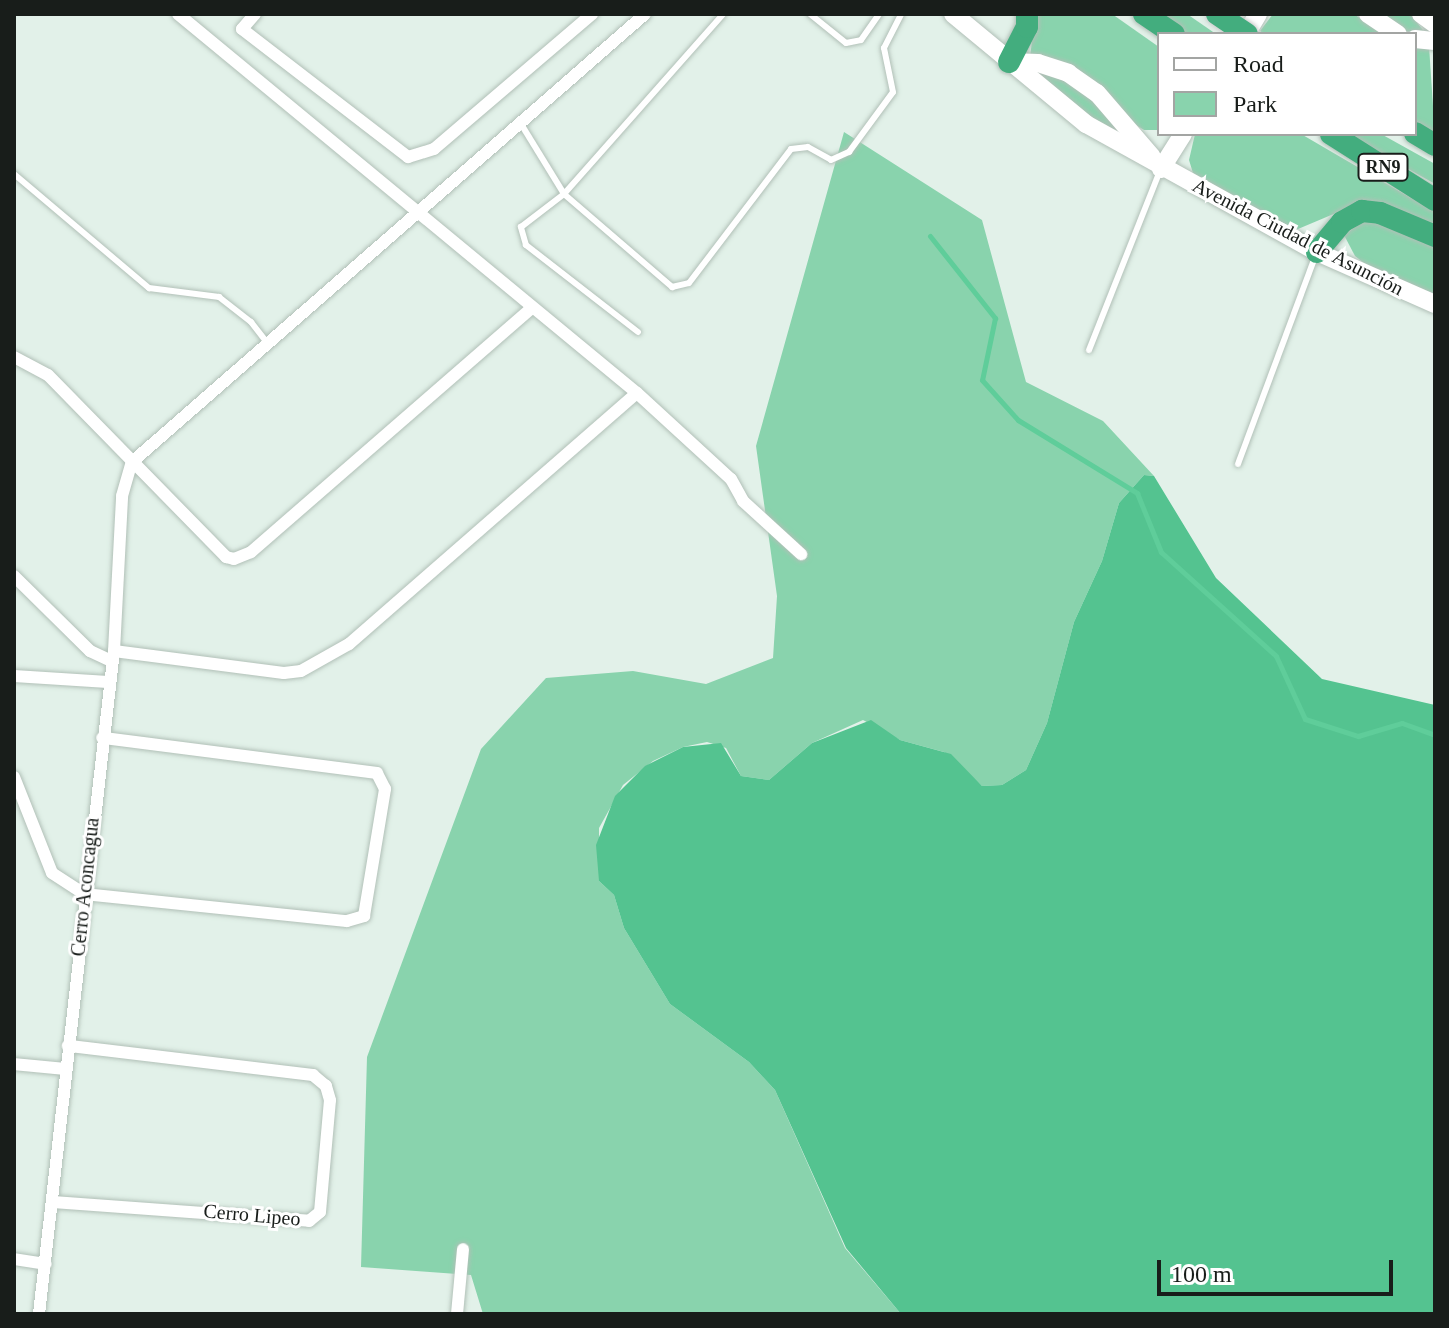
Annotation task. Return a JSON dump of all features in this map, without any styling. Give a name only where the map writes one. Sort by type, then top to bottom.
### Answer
[{"type":"highway","points":[[1009,62],[1027,27],[1027,14]]},
{"type":"highway","points":[[1144,14],[1171,32]]},
{"type":"highway","points":[[1217,14],[1243,32]]},
{"type":"highway","name":"RN9","points":[[1417,134],[1435,145]]},
{"type":"highway","name":"RN9","points":[[1334,136],[1435,200]]},
{"type":"highway","points":[[1317,252],[1342,222],[1362,211],[1380,213],[1435,236]]},
{"type":"street","points":[[178,14],[637,393],[731,479],[743,501],[801,554]]},
{"type":"street","points":[[255,14],[242,29],[408,157],[434,149],[592,14]]},
{"type":"street","points":[[132,462],[645,14]]},
{"type":"street","name":"Avenida Ciudad de Asunción","points":[[953,14],[1086,124],[1161,169],[1317,252],[1435,304]]},
{"type":"street","points":[[1247,32],[1258,14]]},
{"type":"street","points":[[1368,14],[1395,32]]},
{"type":"street","points":[[1421,14],[1435,24]]},
{"type":"street","name":"Avenida Ciudad de Asunción","points":[[1009,62],[1038,63],[1068,73],[1097,93],[1161,169]]},
{"type":"street","points":[[1161,169],[1182,136]]},
{"type":"street","points":[[14,357],[48,375],[226,557],[242,558],[532,308]]},
{"type":"street","points":[[14,576],[90,651],[284,673],[301,671],[349,644],[637,393]]},
{"type":"street","name":"Cerro Aconcagua","points":[[39,1314],[113,656],[122,496],[132,462]]},
{"type":"street","points":[[14,676],[108,682]]},
{"type":"street","points":[[14,777],[52,873],[84,894],[357,921],[368,909],[385,789],[377,773],[365,768],[102,738]]},
{"type":"street","name":"Cerro Lipeo","points":[[53,1202],[313,1220],[320,1212],[330,1100],[326,1086],[298,1071],[68,1046]]},
{"type":"street","points":[[14,1064],[65,1069]]},
{"type":"street","points":[[457,1314],[463,1249]]},
{"type":"street","points":[[14,1259],[46,1264]]},
{"type":"lane","points":[[638,332],[526,245],[521,227],[564,194],[723,14]]},
{"type":"lane","points":[[810,14],[846,43],[861,40],[879,14]]},
{"type":"lane","points":[[520,122],[564,194],[672,287],[689,283],[791,149],[808,147],[831,160],[849,152],[893,92],[884,48],[901,14]]},
{"type":"lane","points":[[1089,350],[1161,169]]},
{"type":"lane","points":[[14,174],[149,288],[219,297],[251,322],[268,344]]},
{"type":"lane","points":[[1238,464],[1317,252]]},
{"type":"green space","points":[[1035,14],[1112,14],[1157,46],[1157,130],[1144,130],[1030,58]]},
{"type":"green space","points":[[1155,14],[1187,14],[1213,32],[1183,32]]},
{"type":"green space","points":[[1273,14],[1354,14],[1379,32],[1261,32]]},
{"type":"green space","points":[[1374,14],[1410,14],[1427,35],[1401,30]]},
{"type":"green space","points":[[1417,43],[1429,46],[1435,136],[1417,126]]},
{"type":"green space","points":[[1033,70],[1074,84],[1097,102],[1128,146]]},
{"type":"green space","points":[[844,132],[982,220],[1026,382],[1103,421],[1154,476],[1144,475],[1119,503],[1102,561],[1074,622],[1047,723],[1026,770],[1002,785],[982,786],[944,752],[900,740],[863,720],[812,743],[769,780],[741,776],[726,748],[707,742],[683,747],[653,761],[623,785],[599,828],[599,881],[614,895],[624,928],[670,1004],[749,1062],[775,1090],[845,1248],[901,1314],[483,1314],[471,1275],[361,1267],[367,1057],[481,749],[546,678],[633,671],[706,684],[773,658],[777,596],[756,446]]},
{"type":"green space","points":[[1195,136],[1304,136],[1435,212],[1435,230],[1355,205],[1298,229],[1278,226],[1193,173],[1189,160]]},
{"type":"green space","points":[[1350,136],[1385,136],[1435,164],[1435,184]]},
{"type":"green space","points":[[1364,221],[1396,225],[1435,242],[1435,294],[1373,270],[1355,256],[1344,235]]},
{"type":"green space","points":[[1144,475],[1154,476],[1216,578],[1322,679],[1435,705],[1435,1314],[901,1314],[846,1248],[775,1090],[749,1062],[670,1004],[624,928],[614,895],[599,881],[596,845],[615,796],[645,766],[683,747],[721,743],[741,776],[769,780],[812,743],[871,720],[900,740],[951,754],[982,786],[1002,785],[1026,770],[1047,723],[1074,622],[1102,561],[1119,503]]},
{"type":"waterway","points":[[930,236],[995,318],[982,380],[1018,420],[1137,493],[1161,552],[1276,656],[1305,719],[1358,736],[1402,723],[1435,735]]}]
